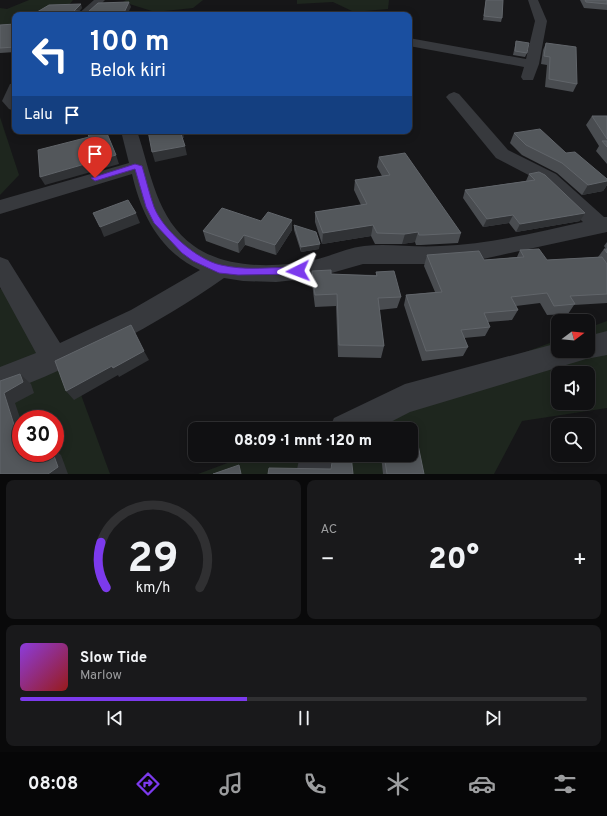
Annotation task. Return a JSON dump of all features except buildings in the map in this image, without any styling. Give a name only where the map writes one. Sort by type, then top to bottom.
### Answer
[{"type":"street","points":[[86,12],[100,0]]},
{"type":"street","points":[[528,78],[541,21],[539,12],[533,0]]},
{"type":"street","points":[[412,43],[532,64]]},
{"type":"street","points":[[454,98],[502,154],[544,174],[603,225]]},
{"type":"street","points":[[130,134],[150,207],[158,221],[185,251],[196,259],[219,269],[238,272],[287,272],[308,270],[363,255],[440,255],[483,250],[603,225]]},
{"type":"street","points":[[0,207],[138,166]]},
{"type":"street","points":[[0,266],[54,358]]},
{"type":"street","points":[[0,381],[54,358],[153,312],[184,294],[219,269]]},
{"type":"street","points":[[595,346],[607,343]]},
{"type":"street","points":[[359,422],[405,399],[551,358]]},
{"type":"street","points":[[313,474],[315,462]]},
{"type":"shaded area","points":[[29,0],[73,0],[62,12],[12,12],[12,40],[0,46],[0,8],[7,9]]},
{"type":"shaded area","points":[[126,0],[203,0],[193,8],[155,12],[123,2]]},
{"type":"shaded area","points":[[297,0],[389,0],[388,9],[354,12],[333,2],[297,4]]},
{"type":"shaded area","points":[[0,117],[19,175],[0,195]]},
{"type":"shaded area","points":[[18,279],[69,362],[110,474],[0,474],[0,289]]},
{"type":"shaded area","points":[[607,321],[607,408],[595,410],[595,366],[551,366],[551,410],[594,410],[522,421],[494,474],[198,474],[230,462],[418,462],[418,422],[338,422],[551,343],[551,358],[595,358],[595,325]]},
{"type":"route","points":[[95,178],[138,166],[150,207],[158,221],[185,251],[196,259],[219,269],[238,272],[298,271]]}]
